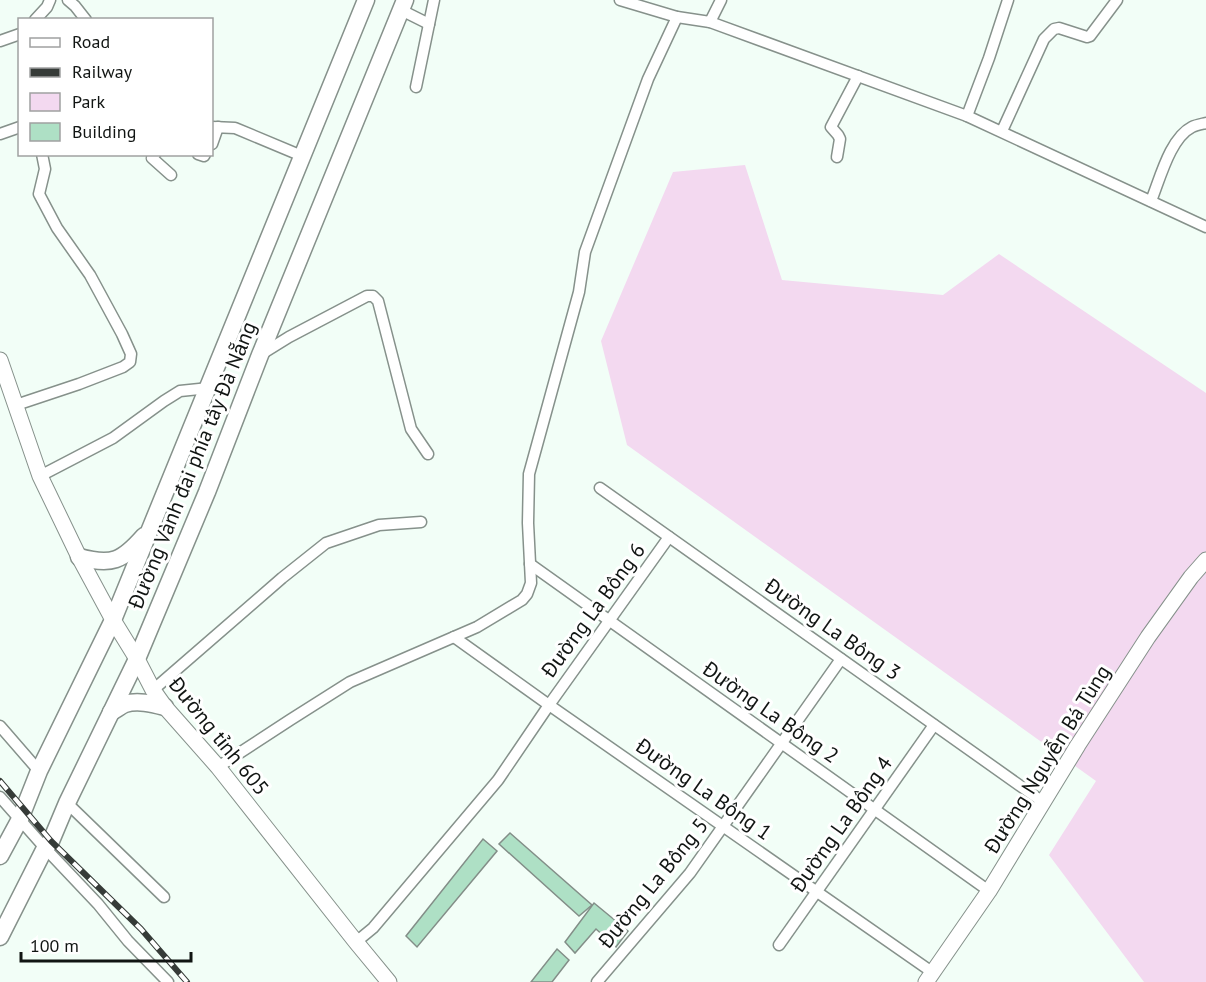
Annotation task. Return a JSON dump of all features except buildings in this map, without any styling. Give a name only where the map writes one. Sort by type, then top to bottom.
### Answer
[{"type":"main road","name":"Đường Vành đai phía tây Đà Nẵng","points":[[0,856],[20,819],[39,771],[113,620],[366,0]]},
{"type":"main road","name":"Đường Vành đai phía tây Đà Nẵng","points":[[0,937],[45,848],[51,841],[137,659],[207,492],[260,355],[403,5]]},
{"type":"main road","name":"Đường tỉnh 605","points":[[0,360],[5,387],[16,405],[40,476],[79,557],[153,690],[218,767],[389,982]]},
{"type":"main road","points":[[79,557],[107,562],[117,559],[130,552],[152,526]]},
{"type":"main road","name":"Đường Nguyễn Bá Tùng","points":[[929,977],[989,891],[1148,637],[1206,560]]},
{"type":"main road","points":[[111,712],[125,704],[147,703],[165,707]]},
{"type":"street","points":[[37,18],[50,0]]},
{"type":"street","points":[[68,0],[84,18]]},
{"type":"street","points":[[416,87],[434,0]]},
{"type":"street","points":[[620,0],[677,18],[710,22],[967,116],[1206,227]]},
{"type":"street","points":[[710,22],[721,0]]},
{"type":"street","points":[[967,116],[1008,0]]},
{"type":"street","points":[[1002,131],[1044,39],[1054,29],[1059,28],[1090,36],[1117,0]]},
{"type":"street","points":[[403,5],[429,24]]},
{"type":"street","points":[[218,767],[350,682],[477,627],[528,594],[531,583],[528,523],[529,474],[579,292],[585,252],[648,79],[677,18]]},
{"type":"street","points":[[0,41],[18,35]]},
{"type":"street","points":[[837,157],[840,140],[831,127],[858,76]]},
{"type":"street","points":[[1151,201],[1173,148],[1180,138],[1191,128],[1206,123]]},
{"type":"street","points":[[217,126],[235,128],[302,156]]},
{"type":"street","points":[[0,134],[18,128]]},
{"type":"street","points":[[16,405],[123,367],[130,362],[131,354],[101,294],[57,228],[39,194],[45,169],[42,156]]},
{"type":"street","points":[[154,156],[152,158],[171,175]]},
{"type":"street","points":[[260,355],[367,296],[373,296],[378,301],[411,429],[428,454]]},
{"type":"street","points":[[40,476],[113,438],[172,395],[180,391],[209,388]]},
{"type":"street","name":"Đường La Bông 3","points":[[600,489],[1043,802]]},
{"type":"street","points":[[153,690],[282,578],[326,543],[379,525],[421,522]]},
{"type":"street","name":"Đường La Bông 6","points":[[356,942],[373,928],[498,780],[669,537]]},
{"type":"street","name":"Đường La Bông 2","points":[[530,564],[989,891]]},
{"type":"street","name":"Đường La Bông 1","points":[[454,637],[817,891],[929,977]]},
{"type":"street","name":"Đường La Bông 5","points":[[597,982],[690,873],[841,659]]},
{"type":"street","name":"Đường La Bông 4","points":[[779,945],[934,725]]},
{"type":"street","points":[[0,726],[39,771]]},
{"type":"street","points":[[0,797],[98,904],[128,941],[168,982]]},
{"type":"street","points":[[67,803],[164,897]]},
{"type":"green space","points":[[745,165],[782,280],[943,295],[999,254],[1206,393],[1206,982],[1144,982],[1049,855],[1096,781],[627,445],[601,341],[673,172]]},
{"type":"railway","points":[[0,781],[51,841],[141,929],[187,982]]}]
